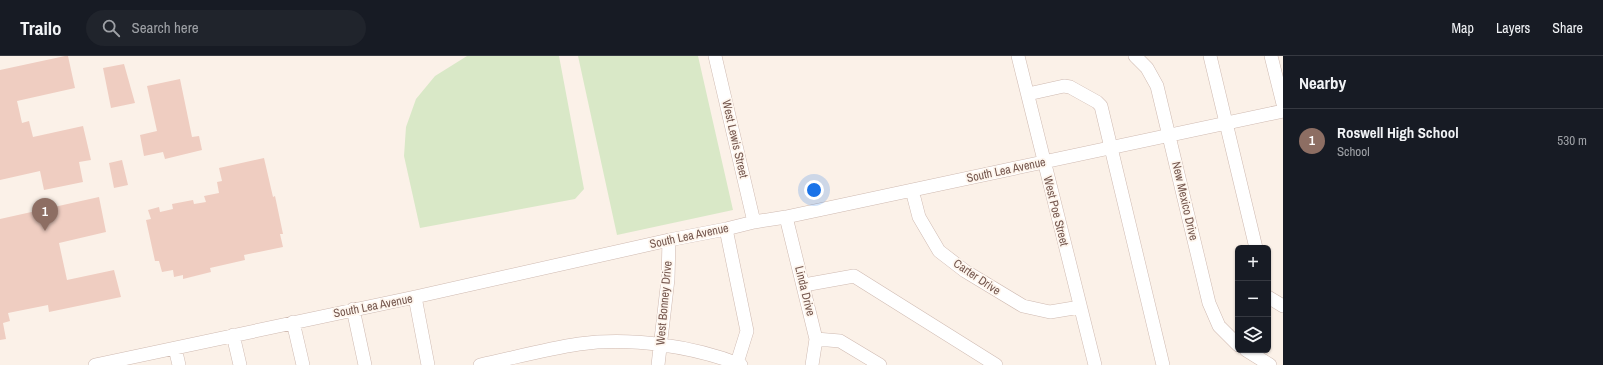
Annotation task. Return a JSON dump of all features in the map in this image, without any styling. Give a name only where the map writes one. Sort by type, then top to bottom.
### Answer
[{"type":"street","name":"West Lewis Street","points":[[715,56],[754,222]]},
{"type":"street","name":"West Poe Street","points":[[1018,56],[1095,365]]},
{"type":"street","name":"New Mexico Drive","points":[[1135,56],[1147,68],[1157,86],[1209,303],[1219,326],[1235,342]]},
{"type":"street","points":[[1210,56],[1255,245]]},
{"type":"street","points":[[1272,56],[1283,104]]},
{"type":"street","points":[[1028,94],[1064,86],[1070,87],[1097,102],[1101,106],[1164,365]]},
{"type":"street","name":"South Lea Avenue","points":[[96,365],[116,363],[175,348],[415,297],[669,240],[754,222],[786,217],[1283,111]]},
{"type":"street","name":"Carter Drive","points":[[912,190],[918,217],[939,250],[965,271],[1023,306],[1050,312],[1080,307]]},
{"type":"street","name":"Linda Drive","points":[[786,217],[804,285],[816,339],[812,365]]},
{"type":"street","points":[[480,365],[579,344],[616,342],[661,344],[704,353],[739,364],[747,331],[726,229]]},
{"type":"street","name":"West Bonney Drive","points":[[658,365],[668,279],[669,240]]},
{"type":"street","points":[[804,285],[854,276],[996,365]]},
{"type":"street","points":[[415,297],[428,365]]},
{"type":"street","points":[[1271,299],[1283,306]]},
{"type":"street","points":[[352,310],[366,365]]},
{"type":"street","points":[[293,322],[303,365]]},
{"type":"street","points":[[233,336],[240,365]]},
{"type":"street","points":[[816,339],[840,341],[880,365]]},
{"type":"street","points":[[175,348],[179,365]]},
{"type":"street","points":[[1251,353],[1270,365]]},
{"type":"green space","points":[[467,56],[559,56],[584,189],[575,199],[420,228],[404,156],[406,127],[416,99],[435,76]]},
{"type":"green space","points":[[578,56],[698,56],[733,210],[617,235]]},
{"type":"building","points":[[68,56],[75,88],[17,101],[22,123],[29,121],[33,137],[83,126],[91,160],[79,162],[83,182],[44,190],[40,171],[0,180],[0,70]]},
{"type":"building","points":[[124,64],[135,103],[111,108],[103,68]]},
{"type":"building","points":[[180,79],[192,137],[199,136],[202,150],[165,159],[163,152],[144,156],[140,135],[157,131],[147,86]]},
{"type":"building","points":[[264,158],[273,197],[275,196],[283,234],[280,234],[283,247],[244,255],[245,260],[210,268],[211,272],[183,279],[183,275],[174,277],[173,270],[162,272],[159,261],[155,261],[146,220],[151,219],[148,210],[159,207],[160,212],[173,209],[172,204],[193,200],[194,204],[206,202],[204,196],[219,193],[217,182],[222,181],[219,168]]},
{"type":"building","points":[[122,160],[128,185],[114,188],[109,163]]},
{"type":"building","points":[[99,197],[106,232],[59,243],[67,280],[114,270],[121,297],[49,312],[48,305],[8,313],[10,321],[3,323],[6,339],[0,340],[0,219]]},
{"type":"place","name":"Roswell High School","points":[[45,231]]}]
